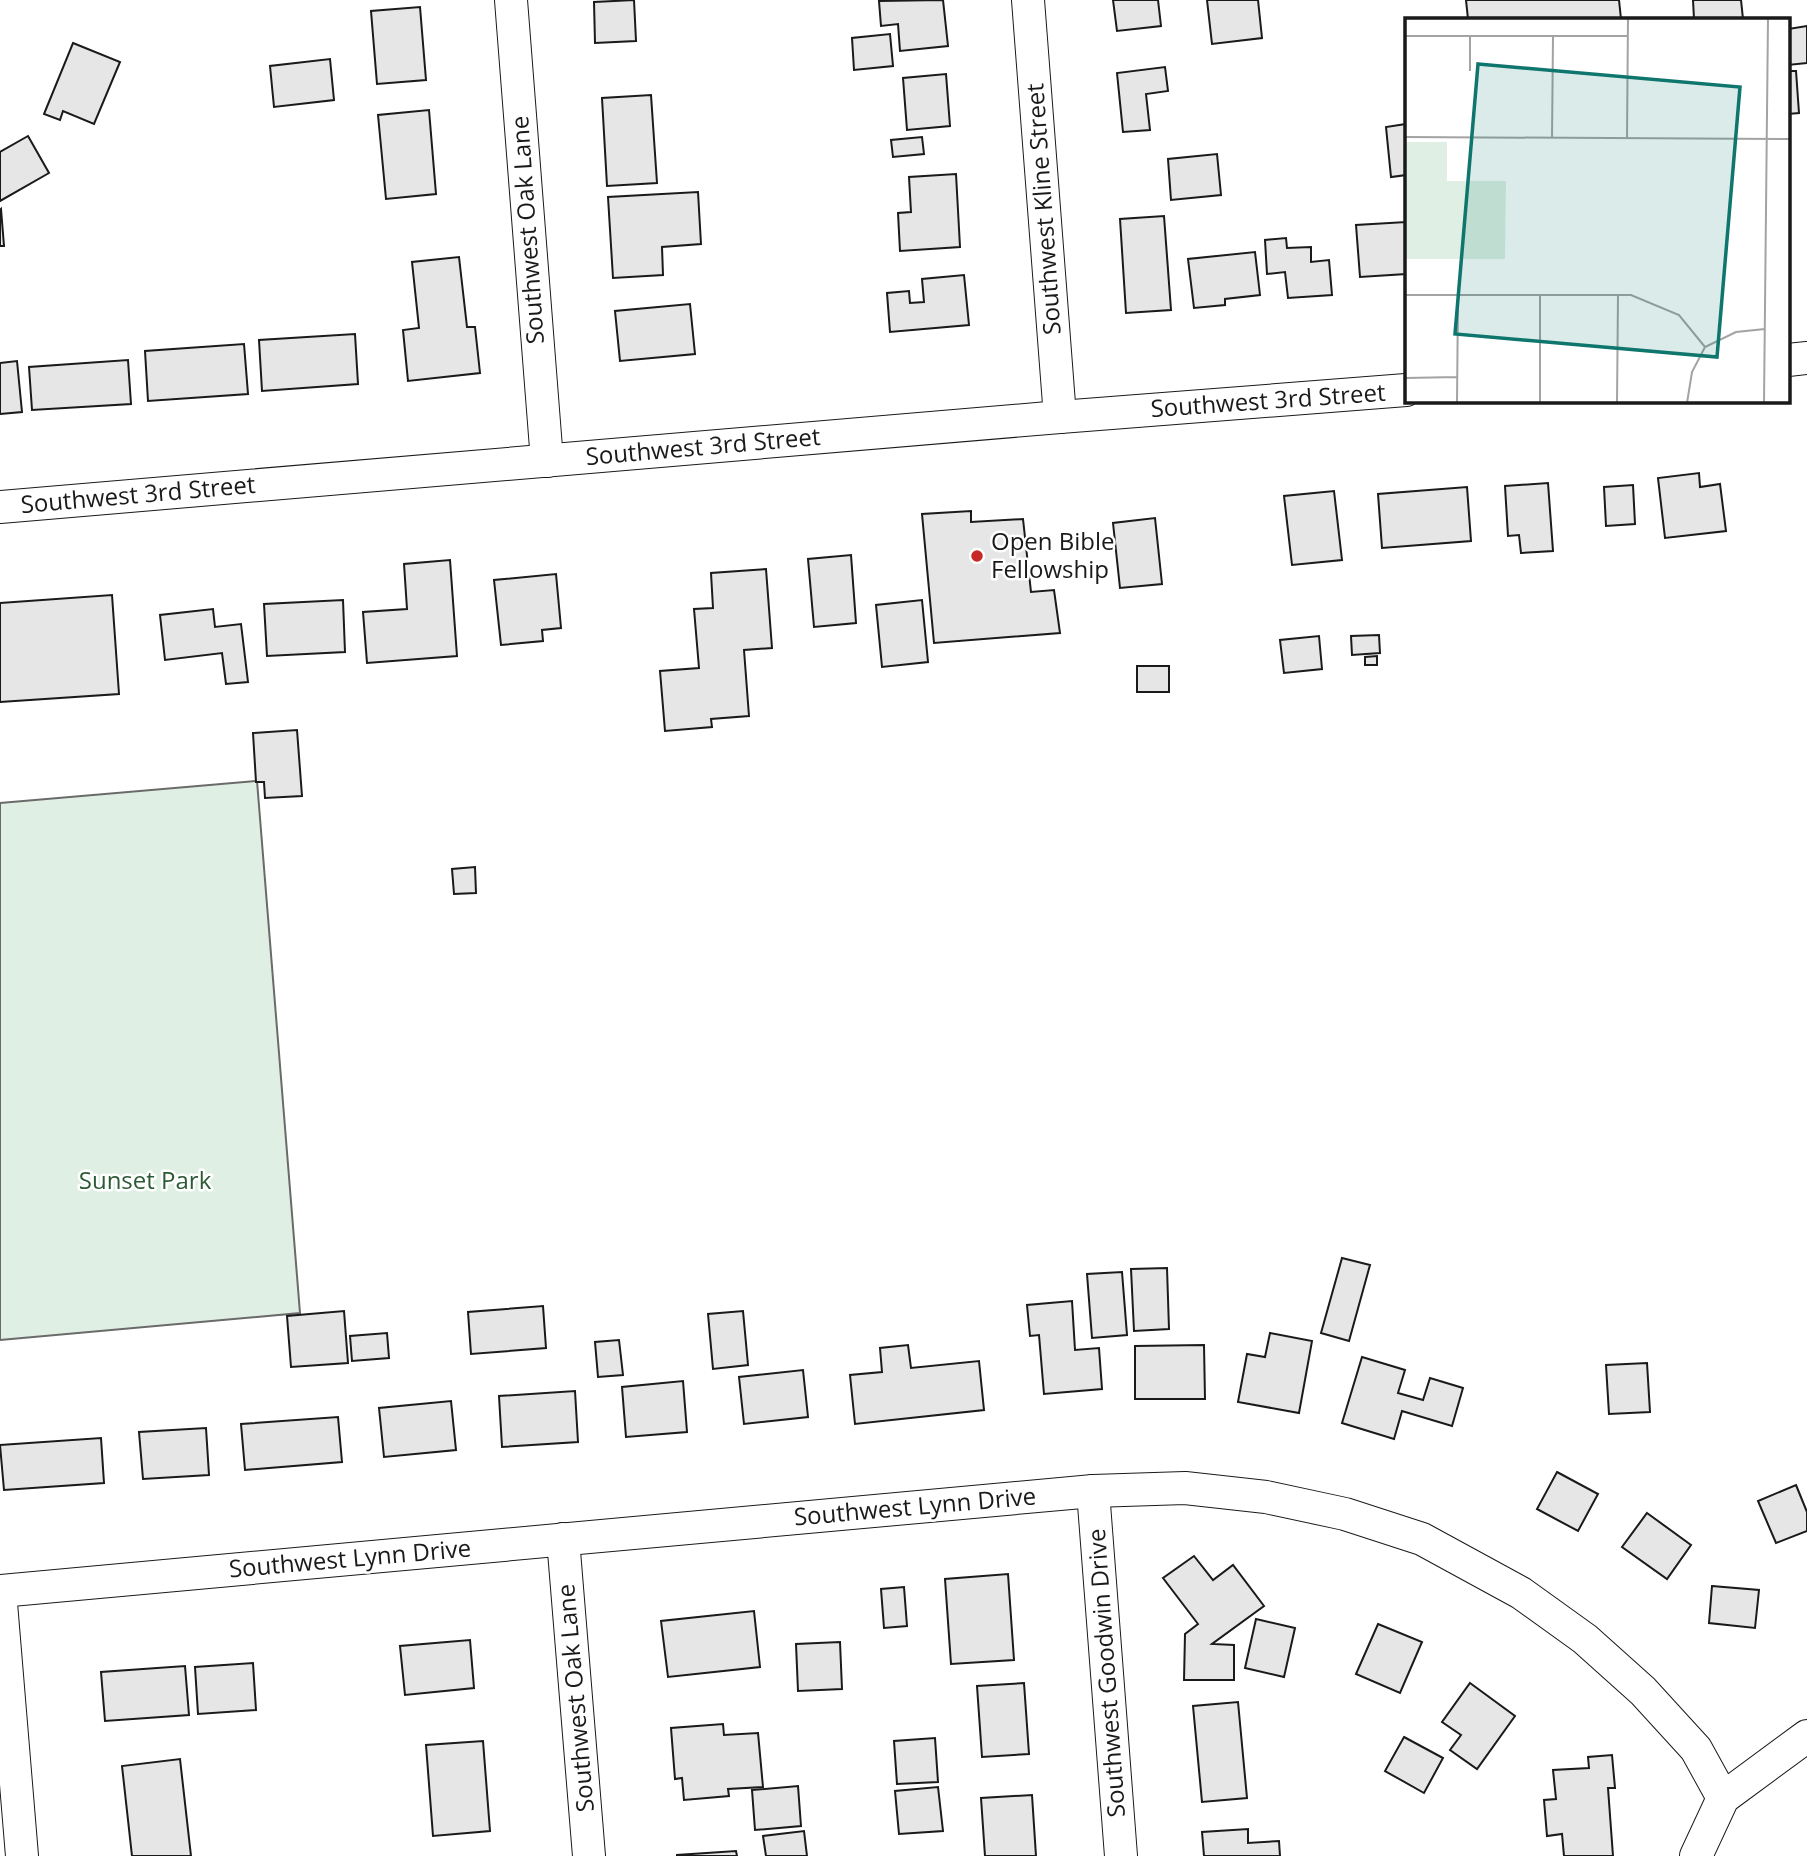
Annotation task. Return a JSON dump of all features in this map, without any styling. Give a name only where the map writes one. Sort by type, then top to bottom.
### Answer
[{"type":"street","name":"Southwest Oak Lane","points":[[510,0],[547,461]]},
{"type":"street","name":"Southwest Kline Street","points":[[1028,0],[1060,417]]},
{"type":"street","name":"Southwest 3rd Street","points":[[0,507],[1405,390]]},
{"type":"street","name":"Southwest Lynn Drive","points":[[0,1591],[1093,1491],[1185,1488],[1266,1497],[1345,1514],[1422,1539],[1521,1593],[1585,1639],[1643,1691],[1696,1749],[1723,1798]]},
{"type":"street","name":"Southwest Goodwin Drive","points":[[1093,1491],[1121,1856]]},
{"type":"street","name":"Southwest Oak Lane","points":[[563,1539],[589,1856]]},
{"type":"street","points":[[0,1591],[22,1856]]},
{"type":"street","points":[[1696,1856],[1723,1798],[1807,1736]]},
{"type":"green space","name":"Sunset Park","points":[[257,781],[300,1313],[0,1340],[0,803]]},
{"type":"building","points":[[634,0],[636,41],[595,43],[594,2]]},
{"type":"building","points":[[943,0],[948,46],[900,51],[898,24],[881,26],[879,1]]},
{"type":"building","points":[[1113,0],[1158,0],[1161,26],[1117,31]]},
{"type":"building","points":[[1207,0],[1258,0],[1262,38],[1212,44]]},
{"type":"building","points":[[1466,0],[1619,0],[1621,18],[1468,18]]},
{"type":"building","points":[[1693,0],[1741,0],[1743,18],[1694,18]]},
{"type":"building","points":[[420,7],[426,80],[377,84],[371,11]]},
{"type":"building","points":[[1807,26],[1807,63],[1790,65],[1790,29]]},
{"type":"building","points":[[890,34],[893,66],[854,70],[852,38]]},
{"type":"building","points":[[73,43],[120,62],[94,124],[63,111],[60,120],[44,114]]},
{"type":"building","points":[[330,59],[334,100],[274,107],[270,66]]},
{"type":"building","points":[[1165,67],[1168,91],[1146,94],[1150,130],[1123,132],[1117,73]]},
{"type":"building","points":[[1790,71],[1796,71],[1799,113],[1790,114]]},
{"type":"building","points":[[946,74],[950,126],[907,130],[903,78]]},
{"type":"building","points":[[651,95],[657,183],[607,186],[602,98]]},
{"type":"building","points":[[429,110],[436,194],[386,199],[378,115]]},
{"type":"building","points":[[1405,124],[1405,175],[1391,177],[1386,127]]},
{"type":"building","points":[[28,136],[49,173],[0,201],[0,152]]},
{"type":"building","points":[[922,137],[924,154],[893,157],[891,140]]},
{"type":"building","points":[[1217,154],[1221,195],[1171,200],[1168,159]]},
{"type":"building","points":[[956,174],[960,247],[900,251],[898,213],[911,212],[909,177]]},
{"type":"building","points":[[698,192],[701,244],[662,247],[663,275],[613,278],[608,197]]},
{"type":"building","points":[[1,209],[4,246],[0,246]]},
{"type":"building","points":[[1164,216],[1171,310],[1126,313],[1120,219]]},
{"type":"building","points":[[1405,222],[1405,274],[1360,277],[1356,225]]},
{"type":"building","points":[[1286,238],[1287,248],[1311,247],[1311,262],[1329,260],[1332,295],[1288,298],[1285,272],[1267,274],[1265,240]]},
{"type":"building","points":[[1255,252],[1260,295],[1225,299],[1225,305],[1194,308],[1188,259]]},
{"type":"building","points":[[459,257],[467,327],[475,327],[480,373],[408,381],[403,330],[419,328],[412,262]]},
{"type":"building","points":[[964,275],[969,325],[890,332],[887,293],[909,291],[910,303],[924,302],[922,279]]},
{"type":"building","points":[[690,304],[695,354],[620,361],[615,311]]},
{"type":"building","points":[[355,334],[358,384],[262,391],[259,340]]},
{"type":"building","points":[[244,344],[248,394],[148,401],[145,351]]},
{"type":"building","points":[[128,360],[131,404],[32,410],[29,367]]},
{"type":"building","points":[[17,361],[22,412],[0,414],[0,363]]},
{"type":"building","points":[[1699,473],[1700,487],[1720,484],[1726,531],[1665,538],[1658,478]]},
{"type":"building","points":[[1548,483],[1553,551],[1521,553],[1519,535],[1508,536],[1505,486]]},
{"type":"building","points":[[1633,485],[1635,524],[1606,526],[1604,487]]},
{"type":"building","points":[[1467,487],[1471,541],[1382,548],[1378,494]]},
{"type":"building","points":[[1334,491],[1342,560],[1292,565],[1284,496]]},
{"type":"building","name":"Open Bible Fellowship","points":[[971,511],[971,522],[1023,519],[1031,592],[1054,590],[1060,633],[934,643],[922,514]]},
{"type":"building","points":[[1155,518],[1162,584],[1120,588],[1113,523]]},
{"type":"building","points":[[851,555],[856,623],[814,627],[808,559]]},
{"type":"building","points":[[450,560],[457,656],[367,663],[363,612],[407,609],[404,564]]},
{"type":"building","points":[[766,569],[772,648],[744,650],[749,716],[711,719],[712,727],[665,731],[660,671],[699,668],[694,609],[713,608],[711,573]]},
{"type":"building","points":[[556,574],[561,628],[542,630],[543,641],[501,645],[494,580]]},
{"type":"building","points":[[112,595],[119,694],[0,702],[0,603]]},
{"type":"building","points":[[343,600],[345,652],[267,656],[264,604]]},
{"type":"building","points":[[922,600],[928,662],[882,667],[876,605]]},
{"type":"building","points":[[213,609],[215,627],[241,624],[248,682],[226,684],[222,653],[165,660],[160,615]]},
{"type":"building","points":[[1379,635],[1380,653],[1352,655],[1351,636]]},
{"type":"building","points":[[1319,636],[1322,669],[1284,673],[1280,640]]},
{"type":"building","points":[[1377,656],[1377,665],[1365,665],[1365,657]]},
{"type":"building","points":[[1137,666],[1169,666],[1169,692],[1137,692]]},
{"type":"building","points":[[297,730],[302,796],[265,798],[264,782],[256,782],[253,733]]},
{"type":"building","points":[[475,867],[476,893],[454,894],[452,869]]},
{"type":"building","points":[[1342,1258],[1370,1265],[1349,1341],[1321,1333]]},
{"type":"building","points":[[1167,1268],[1169,1329],[1134,1331],[1131,1269]]},
{"type":"building","points":[[1122,1272],[1127,1335],[1092,1338],[1087,1274]]},
{"type":"building","points":[[1072,1301],[1075,1350],[1099,1348],[1102,1389],[1044,1394],[1039,1335],[1030,1336],[1027,1305]]},
{"type":"building","points":[[543,1306],[546,1348],[471,1354],[468,1312]]},
{"type":"building","points":[[344,1311],[348,1363],[291,1367],[287,1316]]},
{"type":"building","points":[[743,1311],[748,1365],[713,1369],[708,1314]]},
{"type":"building","points":[[387,1333],[389,1358],[352,1361],[350,1336]]},
{"type":"building","points":[[1270,1333],[1312,1341],[1299,1413],[1238,1402],[1247,1354],[1265,1357]]},
{"type":"building","points":[[619,1340],[623,1375],[598,1377],[595,1342]]},
{"type":"building","points":[[908,1345],[911,1368],[979,1361],[984,1410],[855,1424],[850,1375],[882,1372],[880,1348]]},
{"type":"building","points":[[1204,1345],[1205,1399],[1135,1399],[1135,1346]]},
{"type":"building","points":[[1362,1357],[1405,1370],[1398,1393],[1423,1400],[1430,1378],[1463,1388],[1452,1426],[1402,1411],[1394,1439],[1342,1423]]},
{"type":"building","points":[[1647,1363],[1650,1412],[1609,1414],[1606,1365]]},
{"type":"building","points":[[803,1370],[808,1417],[744,1424],[739,1377]]},
{"type":"building","points":[[683,1381],[687,1432],[626,1437],[622,1387]]},
{"type":"building","points":[[575,1391],[578,1442],[502,1447],[499,1396]]},
{"type":"building","points":[[451,1401],[456,1450],[384,1457],[379,1408]]},
{"type":"building","points":[[338,1417],[342,1462],[245,1470],[241,1424]]},
{"type":"building","points":[[206,1428],[209,1475],[143,1479],[139,1432]]},
{"type":"building","points":[[101,1438],[104,1483],[4,1490],[0,1445]]},
{"type":"building","points":[[1557,1472],[1598,1494],[1578,1531],[1537,1509]]},
{"type":"building","points":[[1796,1485],[1807,1512],[1807,1531],[1776,1543],[1758,1501]]},
{"type":"building","points":[[1647,1513],[1691,1545],[1667,1579],[1622,1547]]},
{"type":"building","points":[[1194,1556],[1213,1580],[1233,1565],[1264,1606],[1212,1644],[1234,1645],[1234,1680],[1184,1680],[1185,1634],[1198,1624],[1163,1578]]},
{"type":"building","points":[[1008,1574],[1014,1660],[951,1664],[945,1579]]},
{"type":"building","points":[[1712,1586],[1759,1590],[1755,1628],[1709,1623]]},
{"type":"building","points":[[904,1587],[907,1626],[884,1628],[881,1589]]},
{"type":"building","points":[[754,1611],[760,1667],[668,1677],[661,1621]]},
{"type":"building","points":[[1256,1619],[1295,1628],[1284,1677],[1245,1668]]},
{"type":"building","points":[[1378,1624],[1422,1642],[1400,1693],[1356,1674]]},
{"type":"building","points":[[470,1640],[474,1688],[405,1695],[400,1646]]},
{"type":"building","points":[[840,1642],[842,1689],[798,1691],[796,1644]]},
{"type":"building","points":[[253,1663],[256,1710],[198,1714],[195,1667]]},
{"type":"building","points":[[185,1666],[189,1715],[105,1721],[101,1672]]},
{"type":"building","points":[[1024,1683],[1029,1754],[982,1757],[977,1686]]},
{"type":"building","points":[[1470,1683],[1515,1716],[1477,1769],[1450,1750],[1461,1735],[1442,1722]]},
{"type":"building","points":[[1238,1702],[1247,1798],[1202,1802],[1193,1706]]},
{"type":"building","points":[[723,1724],[724,1735],[758,1733],[763,1787],[728,1789],[729,1796],[684,1800],[682,1778],[675,1779],[671,1728]]},
{"type":"building","points":[[1404,1737],[1443,1758],[1424,1793],[1385,1771]]},
{"type":"building","points":[[935,1738],[938,1782],[897,1784],[894,1741]]},
{"type":"building","points":[[483,1741],[490,1831],[433,1836],[426,1745]]},
{"type":"building","points":[[1612,1755],[1615,1788],[1608,1788],[1613,1856],[1564,1856],[1562,1834],[1547,1836],[1544,1800],[1556,1799],[1553,1770],[1589,1768],[1588,1757]]},
{"type":"building","points":[[180,1759],[191,1856],[132,1856],[122,1766]]},
{"type":"building","points":[[798,1786],[801,1826],[755,1830],[752,1790]]},
{"type":"building","points":[[938,1787],[943,1831],[899,1834],[895,1791]]},
{"type":"building","points":[[1032,1795],[1036,1856],[985,1856],[981,1798]]},
{"type":"building","points":[[1248,1829],[1248,1843],[1279,1841],[1280,1856],[1204,1856],[1202,1832]]},
{"type":"building","points":[[804,1831],[807,1856],[766,1856],[763,1836]]},
{"type":"building","points":[[736,1851],[737,1856],[677,1856],[677,1855]]},
{"type":"place","name":"Open Bible Fellowship","points":[[977,556]]}]
